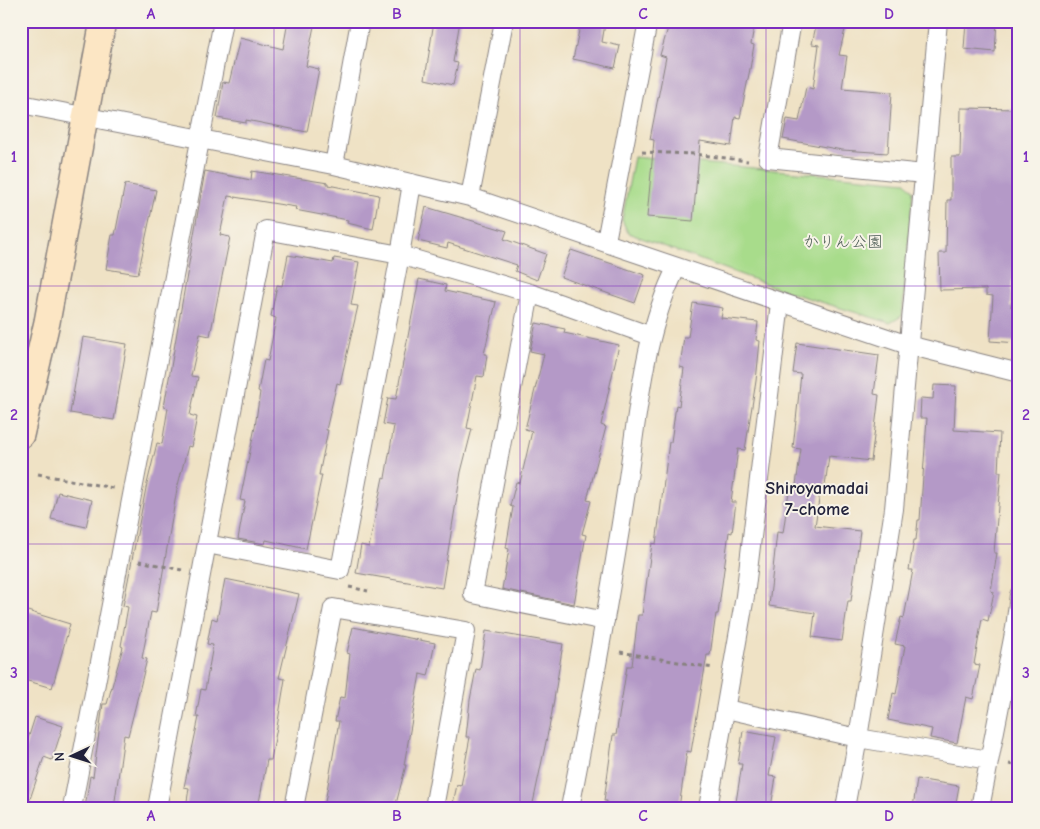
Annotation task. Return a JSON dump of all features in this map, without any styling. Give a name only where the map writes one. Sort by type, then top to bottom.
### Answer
[{"type":"street","points":[[21,435],[47,322],[104,21]]},
{"type":"street","points":[[72,808],[223,21]]},
{"type":"street","points":[[334,164],[360,21]]},
{"type":"street","points":[[470,197],[504,21]]},
{"type":"street","points":[[606,242],[648,21]]},
{"type":"street","points":[[792,21],[768,158],[924,174]]},
{"type":"street","points":[[845,808],[858,738],[894,509],[938,21]]},
{"type":"street","points":[[21,104],[334,164],[470,197],[908,346],[1019,373]]},
{"type":"street","points":[[207,544],[340,570],[412,183]]},
{"type":"street","points":[[157,808],[266,230],[400,255],[530,294],[651,336]]},
{"type":"street","points":[[570,808],[606,621],[651,336],[667,285],[676,267]]},
{"type":"street","points":[[530,294],[473,594],[606,621]]},
{"type":"street","points":[[708,808],[746,596],[780,303]]},
{"type":"street","points":[[980,808],[1015,628],[1019,595]]},
{"type":"street","points":[[294,808],[333,608],[466,631],[434,808]]},
{"type":"street","points":[[726,709],[858,738],[989,760]]},
{"type":"path","points":[[623,151],[694,154],[755,161],[768,158]]},
{"type":"path","points":[[38,474],[132,492]]},
{"type":"path","points":[[119,557],[201,573]]},
{"type":"path","points":[[600,649],[733,672]]},
{"type":"green space","name":"かりん公園","points":[[634,157],[906,182],[913,191],[902,316],[890,323],[785,291],[628,233],[622,220]]},
{"type":"building","points":[[288,21],[315,21],[306,66],[319,69],[307,132],[246,120],[246,123],[217,118],[223,82],[229,83],[240,38],[283,49]]},
{"type":"building","points":[[434,21],[460,21],[453,62],[458,63],[453,85],[425,79]]},
{"type":"building","points":[[581,21],[605,24],[602,42],[620,46],[615,68],[573,59]]},
{"type":"building","points":[[670,21],[755,21],[751,44],[754,45],[750,69],[740,118],[735,117],[731,146],[700,141],[693,221],[647,217],[654,140],[650,139],[666,57],[660,55]]},
{"type":"building","points":[[817,21],[847,21],[839,55],[847,56],[842,88],[892,92],[888,153],[842,150],[783,139],[787,119],[799,121],[806,87],[813,89],[819,45],[812,44]]},
{"type":"building","points":[[966,21],[997,21],[995,52],[964,49]]},
{"type":"building","points":[[961,108],[1019,109],[1019,254],[1015,254],[1011,307],[1019,308],[1019,343],[990,341],[993,296],[986,295],[986,289],[940,290],[939,253],[946,253],[947,200],[951,200],[951,157],[960,157]]},
{"type":"building","points":[[205,171],[251,180],[252,171],[328,183],[328,185],[379,195],[373,229],[347,223],[348,220],[295,210],[296,207],[228,196],[220,235],[230,237],[210,336],[200,334],[191,376],[198,377],[190,415],[197,417],[191,447],[188,446],[177,489],[156,613],[151,612],[142,658],[147,659],[128,736],[124,735],[114,808],[85,808],[90,776],[93,777],[103,704],[107,704],[123,647],[121,646],[128,607],[123,606],[146,488],[157,443],[162,444],[168,408],[164,407]]},
{"type":"building","points":[[125,184],[156,190],[138,274],[106,269],[112,235],[115,235]]},
{"type":"building","points":[[426,207],[507,231],[504,239],[546,254],[537,280],[515,271],[517,265],[448,243],[447,248],[418,241]]},
{"type":"building","points":[[571,250],[645,275],[635,303],[561,277]]},
{"type":"building","points":[[288,255],[333,263],[334,258],[359,262],[351,305],[358,306],[340,384],[337,383],[326,430],[328,430],[319,475],[322,475],[306,549],[266,540],[265,544],[238,539],[245,501],[240,500],[255,427],[260,392],[258,391],[264,360],[268,361],[276,318],[271,316],[277,285],[282,286]]},
{"type":"building","points":[[419,279],[446,285],[445,291],[496,302],[484,354],[487,354],[484,377],[477,376],[467,428],[472,429],[461,472],[442,588],[356,573],[361,545],[369,547],[383,477],[385,478],[394,426],[383,424],[388,398],[396,399]]},
{"type":"building","points":[[693,303],[723,308],[721,318],[758,322],[756,340],[760,341],[756,381],[745,450],[738,449],[731,502],[736,502],[732,533],[729,532],[718,614],[716,614],[710,655],[707,655],[691,752],[687,751],[679,808],[606,808],[607,801],[604,801],[613,735],[616,735],[627,666],[632,666],[638,615],[642,615],[652,543],[656,544],[669,442],[671,442],[676,405],[679,406],[684,368],[680,367],[684,337],[688,337]]},
{"type":"building","points":[[536,323],[565,329],[564,333],[619,345],[601,425],[606,427],[587,500],[591,501],[582,534],[586,535],[574,604],[502,589],[509,549],[506,548],[513,507],[510,506],[516,482],[520,483],[532,431],[525,429],[544,354],[530,351]]},
{"type":"building","points":[[83,337],[127,344],[114,420],[70,413]]},
{"type":"building","points":[[797,343],[879,355],[874,394],[879,395],[871,461],[829,456],[825,486],[821,486],[815,526],[860,531],[851,601],[848,601],[842,641],[812,637],[815,613],[769,606],[777,532],[783,533],[789,491],[795,492],[801,449],[793,448],[801,374],[793,373]]},
{"type":"building","points":[[934,385],[956,386],[954,430],[1000,433],[998,472],[1001,472],[994,553],[997,553],[991,591],[994,592],[988,621],[982,619],[974,664],[980,665],[973,699],[966,697],[957,743],[930,738],[932,729],[888,720],[893,693],[896,694],[905,646],[895,644],[901,617],[904,618],[913,570],[909,570],[914,540],[916,540],[918,520],[920,520],[927,418],[920,418],[921,398],[933,399]]},
{"type":"building","points":[[58,492],[92,500],[86,527],[51,519]]},
{"type":"building","points":[[225,579],[299,594],[279,678],[285,679],[277,727],[271,760],[267,760],[258,808],[186,808],[189,788],[184,787],[199,717],[196,717],[201,689],[205,690],[213,645],[207,644],[212,618],[217,620]]},
{"type":"building","points":[[21,609],[70,624],[52,688],[21,679]]},
{"type":"building","points":[[353,627],[435,643],[428,676],[420,674],[404,765],[406,765],[395,808],[324,808],[339,721],[335,721],[340,697],[345,698],[350,654],[347,653]]},
{"type":"building","points":[[486,631],[563,644],[551,718],[532,808],[452,808],[457,785],[461,786],[470,737],[466,737],[470,700],[476,669],[480,670]]},
{"type":"building","points":[[35,717],[63,726],[52,760],[44,757],[27,808],[21,808],[21,761]]},
{"type":"building","points":[[743,731],[776,737],[769,776],[776,777],[771,807],[736,802],[742,764],[738,764]]},
{"type":"building","points":[[917,779],[959,786],[955,808],[913,808]]},
{"type":"district","name":"Shiroyamadai 7-chome","points":[[817,498]]}]
